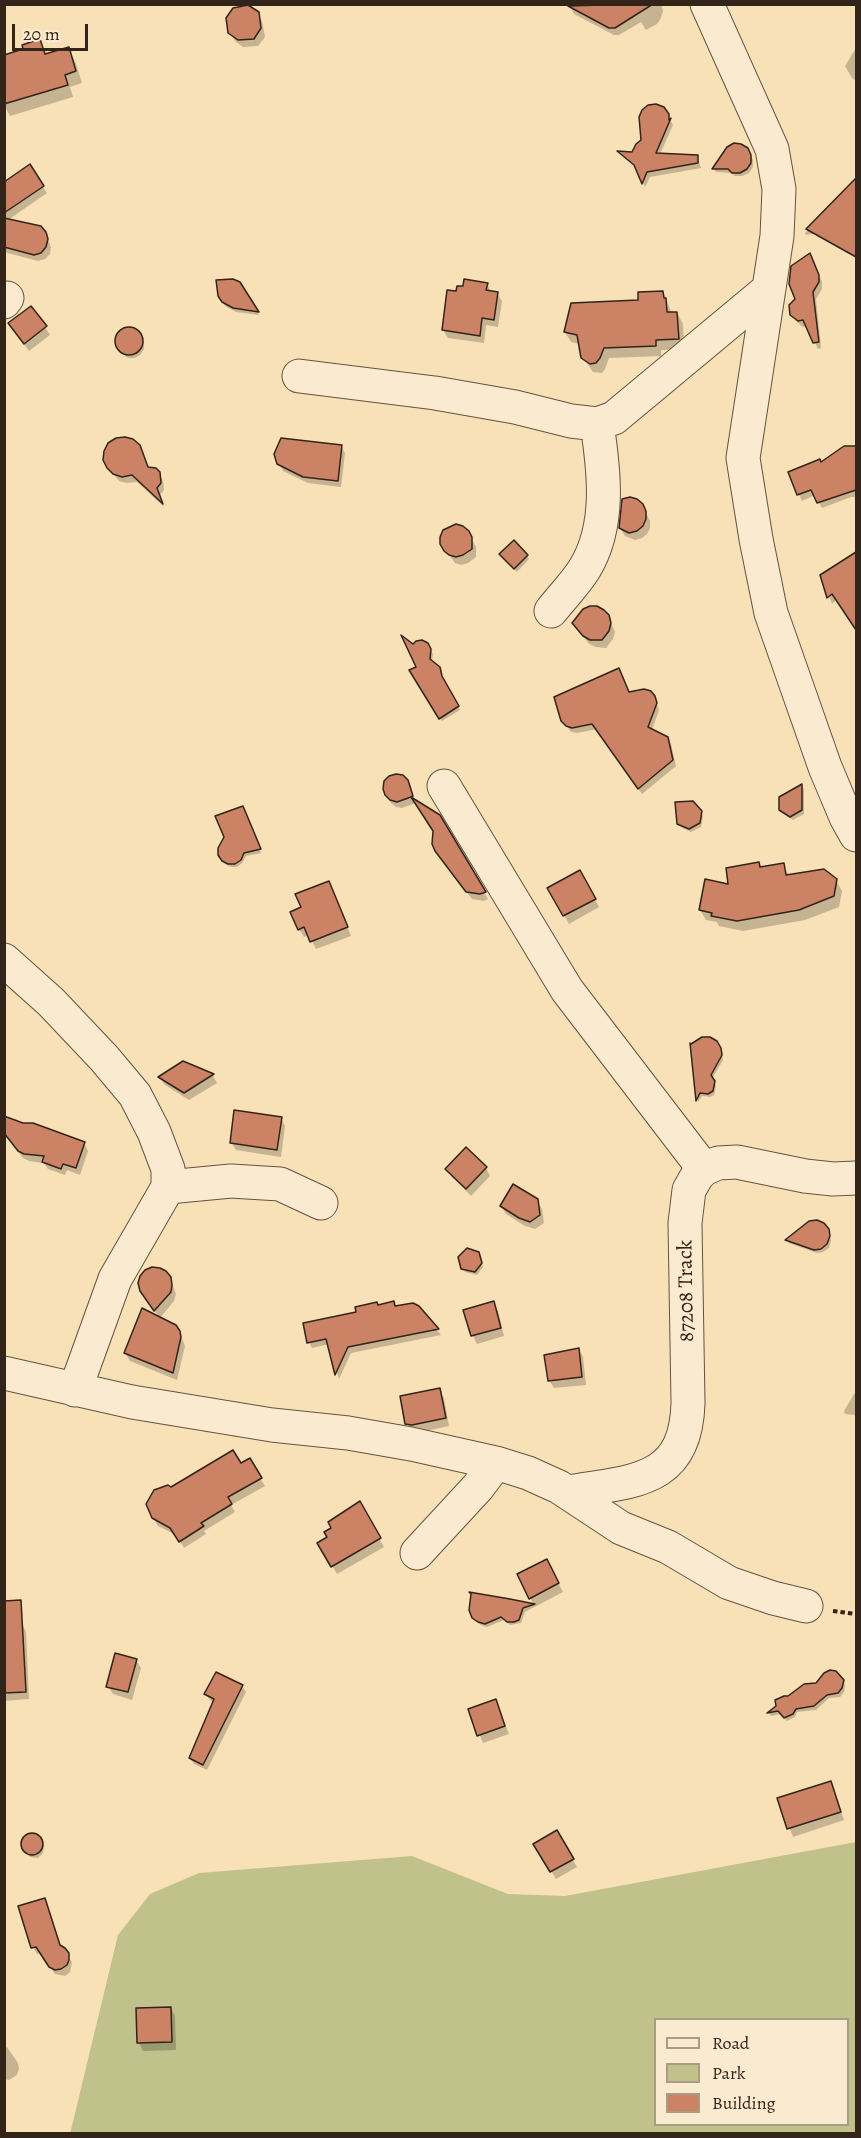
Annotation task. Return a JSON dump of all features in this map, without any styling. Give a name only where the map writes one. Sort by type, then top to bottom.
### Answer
[{"type":"street","points":[[707,4],[772,149],[779,189],[777,236],[743,458],[771,613],[825,767],[856,835]]},
{"type":"street","points":[[299,376],[435,393],[515,407],[571,421],[597,424],[614,418],[769,289]]},
{"type":"street","points":[[551,611],[585,567],[597,540],[603,504],[603,466],[597,424]]},
{"type":"street","points":[[444,786],[567,990],[704,1169],[718,1163],[737,1162],[805,1176],[833,1179],[856,1178]]},
{"type":"street","points":[[4,960],[51,1002],[135,1095],[154,1132],[168,1169],[168,1187],[115,1279],[75,1390]]},
{"type":"street","name":"87208 Track","points":[[569,1492],[647,1477],[674,1457],[683,1441],[688,1424],[685,1223],[689,1190],[704,1169]]},
{"type":"street","points":[[168,1187],[231,1181],[279,1184],[321,1203]]},
{"type":"street","points":[[4,1373],[132,1402],[272,1425],[390,1440],[496,1463],[528,1473],[569,1492],[621,1528],[668,1547],[729,1583],[806,1606]]},
{"type":"street","points":[[417,1553],[478,1487],[496,1463]]},
{"type":"green space","points":[[856,1842],[856,2133],[70,2134],[118,1935],[150,1894],[199,1873],[412,1856],[508,1894],[565,1896]]},
{"type":"building","points":[[653,4],[615,28],[609,28],[568,6]]},
{"type":"building","points":[[248,5],[259,12],[261,28],[254,39],[238,40],[228,33],[226,18],[233,8]]},
{"type":"building","points":[[40,39],[45,54],[69,47],[76,71],[65,75],[68,85],[4,104],[4,55],[23,49],[22,45]]},
{"type":"building","points":[[656,104],[664,107],[669,114],[669,120],[671,118],[656,153],[698,155],[698,163],[647,172],[642,184],[634,165],[617,151],[632,152],[641,140],[639,117],[642,110],[648,105]]},
{"type":"building","points":[[734,143],[748,148],[751,163],[747,169],[740,173],[732,173],[728,169],[712,169],[727,147]]},
{"type":"building","points":[[30,164],[44,186],[4,213],[4,182]]},
{"type":"building","points":[[856,178],[856,257],[806,229]]},
{"type":"building","points":[[4,218],[41,226],[48,239],[46,247],[41,253],[34,255],[4,247]]},
{"type":"building","points":[[810,253],[819,275],[819,282],[813,292],[819,342],[813,343],[803,320],[798,321],[790,315],[789,305],[795,299],[789,284],[791,266]]},
{"type":"building","points":[[233,279],[240,282],[259,312],[233,308],[222,302],[218,296],[216,280]]},
{"type":"building","points":[[464,279],[488,283],[486,290],[498,292],[494,320],[482,318],[480,336],[442,330],[447,290],[456,291],[457,286],[463,286]]},
{"type":"building","points":[[663,291],[667,312],[677,312],[679,339],[656,340],[656,346],[604,348],[596,363],[590,364],[581,358],[577,335],[564,332],[571,303],[638,300],[638,292]]},
{"type":"building","points":[[31,306],[47,326],[24,344],[8,323]]},
{"type":"building","points":[[129,327],[139,331],[143,341],[139,351],[129,355],[119,351],[115,341],[119,331]]},
{"type":"building","points":[[116,438],[133,439],[140,445],[148,467],[156,468],[160,472],[161,483],[157,488],[163,504],[132,475],[122,477],[113,474],[107,468],[103,460],[108,443]]},
{"type":"building","points":[[281,438],[342,445],[338,481],[303,477],[277,464],[274,454]]},
{"type":"building","points":[[844,446],[856,446],[856,490],[817,503],[811,490],[797,495],[788,472],[820,459],[821,462]]},
{"type":"building","points":[[630,497],[643,504],[646,519],[637,531],[629,533],[619,528],[622,499]]},
{"type":"building","points":[[456,524],[469,531],[472,537],[472,549],[456,557],[444,551],[440,544],[440,537],[443,530]]},
{"type":"building","points":[[514,540],[528,555],[514,569],[499,554]]},
{"type":"building","points":[[856,552],[856,630],[832,594],[827,598],[820,575]]},
{"type":"building","points":[[597,606],[609,615],[611,623],[609,631],[602,640],[590,640],[583,636],[572,623],[583,609]]},
{"type":"building","points":[[401,635],[413,644],[422,640],[428,643],[431,649],[430,659],[440,667],[442,676],[459,706],[439,719],[409,670],[416,667]]},
{"type":"building","points":[[619,668],[629,692],[644,689],[651,691],[655,696],[657,703],[648,727],[668,737],[673,760],[638,789],[592,724],[572,728],[561,721],[554,697]]},
{"type":"building","points":[[396,774],[403,775],[408,780],[413,796],[397,802],[390,800],[383,789],[384,781]]},
{"type":"building","points":[[802,784],[802,810],[790,817],[779,810],[779,797]]},
{"type":"building","points":[[411,797],[440,815],[486,892],[480,894],[466,892],[435,851],[432,844],[433,831]]},
{"type":"building","points":[[693,801],[702,811],[700,823],[689,829],[677,824],[675,802]]},
{"type":"building","points":[[243,806],[261,849],[244,853],[241,860],[235,864],[228,864],[218,855],[218,848],[224,837],[215,816]]},
{"type":"building","points":[[759,862],[760,867],[784,863],[786,875],[824,869],[837,879],[834,896],[799,910],[737,921],[711,916],[712,913],[699,910],[705,879],[728,884],[726,868]]},
{"type":"building","points":[[580,870],[596,899],[563,916],[547,888]]},
{"type":"building","points":[[329,881],[348,927],[310,942],[304,927],[298,930],[290,912],[301,907],[295,894]]},
{"type":"building","points":[[702,1037],[710,1037],[717,1041],[722,1055],[711,1075],[715,1081],[713,1091],[708,1094],[700,1093],[696,1101],[690,1043]]},
{"type":"building","points":[[183,1061],[214,1074],[184,1093],[158,1077]]},
{"type":"building","points":[[234,1110],[282,1117],[277,1150],[230,1143]]},
{"type":"building","points":[[4,1116],[23,1123],[33,1123],[85,1142],[76,1168],[63,1164],[61,1169],[42,1162],[44,1156],[24,1154],[18,1151],[4,1133]]},
{"type":"building","points":[[466,1147],[487,1167],[466,1189],[445,1169]]},
{"type":"building","points":[[513,1184],[538,1199],[540,1215],[530,1222],[500,1206]]},
{"type":"building","points":[[817,1220],[829,1229],[830,1236],[827,1244],[821,1249],[814,1250],[785,1240],[809,1221]]},
{"type":"building","points":[[467,1248],[479,1252],[482,1263],[475,1272],[461,1269],[458,1257]]},
{"type":"building","points":[[152,1267],[166,1271],[171,1277],[172,1285],[171,1292],[154,1311],[140,1291],[138,1283],[145,1270]]},
{"type":"building","points":[[394,1301],[395,1306],[413,1303],[419,1306],[439,1329],[348,1347],[335,1375],[326,1339],[307,1343],[303,1323],[356,1312],[355,1307]]},
{"type":"building","points":[[494,1301],[501,1328],[471,1336],[463,1310]]},
{"type":"building","points":[[142,1308],[176,1325],[180,1331],[181,1337],[173,1373],[124,1353]]},
{"type":"building","points":[[579,1348],[582,1377],[548,1381],[544,1355]]},
{"type":"building","points":[[440,1388],[446,1418],[412,1425],[405,1424],[400,1396]]},
{"type":"building","points":[[233,1450],[241,1463],[250,1458],[262,1478],[228,1497],[232,1504],[201,1523],[204,1526],[179,1542],[170,1528],[152,1518],[146,1504],[154,1490],[168,1485],[171,1487]]},
{"type":"building","points":[[360,1501],[381,1538],[331,1567],[317,1543],[327,1537],[324,1532],[331,1528],[328,1522]]},
{"type":"building","points":[[547,1559],[559,1583],[529,1599],[517,1574]]},
{"type":"building","points":[[469,1592],[535,1604],[523,1608],[519,1620],[514,1622],[507,1622],[501,1617],[485,1624],[472,1618],[469,1610],[471,1594]]},
{"type":"building","points":[[21,1600],[26,1692],[4,1693],[4,1601]]},
{"type":"building","points":[[115,1653],[137,1659],[128,1692],[106,1687]]},
{"type":"building","points":[[830,1670],[836,1671],[844,1680],[838,1693],[827,1695],[814,1706],[796,1709],[793,1714],[784,1718],[778,1711],[767,1713],[776,1706],[775,1700],[788,1696],[804,1684],[816,1683],[824,1673]]},
{"type":"building","points":[[216,1672],[243,1685],[203,1765],[189,1758],[214,1699],[204,1694]]},
{"type":"building","points":[[496,1699],[505,1726],[477,1736],[468,1709]]},
{"type":"building","points":[[831,1781],[841,1812],[787,1829],[777,1798]]},
{"type":"building","points":[[557,1830],[574,1859],[550,1872],[533,1844]]},
{"type":"building","points":[[32,1833],[40,1836],[43,1844],[40,1852],[32,1855],[24,1852],[21,1844],[24,1836]]},
{"type":"building","points":[[45,1898],[60,1945],[69,1953],[67,1965],[61,1969],[55,1970],[49,1967],[36,1947],[31,1948],[18,1906]]},
{"type":"building","points":[[171,2007],[172,2042],[137,2043],[136,2008]]}]
